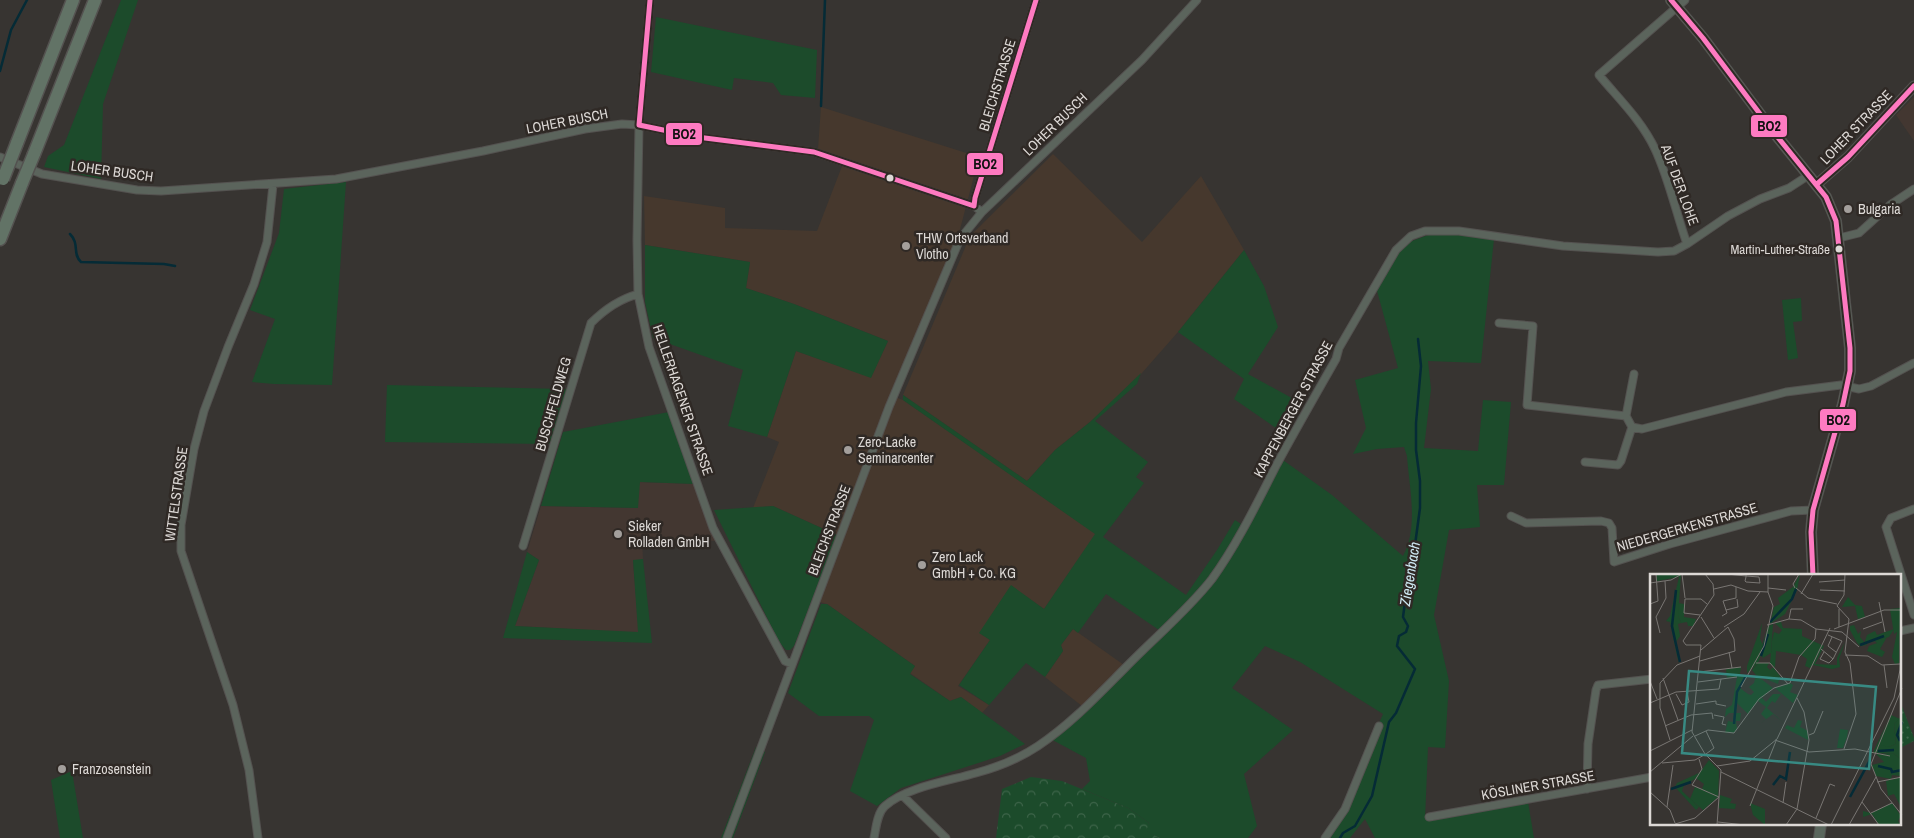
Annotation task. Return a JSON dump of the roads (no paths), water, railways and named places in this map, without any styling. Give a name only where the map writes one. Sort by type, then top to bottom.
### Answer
[{"type":"highway","points":[[2,182],[73,0]]},
{"type":"highway","points":[[0,240],[94,0]]},
{"type":"main road","points":[[1678,2],[1772,130],[1826,197],[1832,210],[1838,238],[1850,348],[1848,387],[1813,510],[1811,532],[1813,574]]},
{"type":"street","name":"HELLERHAGENER STRASSE","points":[[650,0],[639,126],[638,294],[649,347],[713,528],[785,661],[792,664]]},
{"type":"street","name":"BLEICHSTRASSE","points":[[974,206],[1036,0]]},
{"type":"street","name":"LOHER BUSCH","points":[[0,157],[42,174],[137,190],[161,191],[273,185],[336,179],[585,129],[622,124],[697,137],[814,152],[974,206],[982,212],[1142,60],[1197,0]]},
{"type":"street","name":"AUF DER LOHE","points":[[1678,2],[1599,75],[1638,121],[1655,148],[1666,175],[1687,244]]},
{"type":"street","name":"LOHER STRASSE","points":[[1816,184],[1848,157],[1914,86]]},
{"type":"street","name":"KAPPENBERGER STRASSE","points":[[874,838],[881,810],[903,796],[931,785],[992,768],[1038,746],[1087,706],[1180,615],[1211,580],[1227,557],[1336,359],[1339,348],[1396,250],[1411,236],[1425,230],[1459,231],[1563,246],[1658,252],[1674,250],[1687,244],[1728,216],[1760,199],[1789,188],[1809,175]]},
{"type":"street","name":"WITTELSTRASSE","points":[[258,838],[249,770],[242,738],[233,704],[181,552],[180,537],[194,449],[204,411],[254,284],[268,242],[273,185]]},
{"type":"street","points":[[1838,238],[1859,233],[1897,200],[1914,189]]},
{"type":"street","name":"BLEICHSTRASSE","points":[[727,838],[891,401],[960,239],[982,212]]},
{"type":"street","name":"BUSCHFELDWEG","points":[[523,546],[591,323],[606,309],[630,296],[638,294]]},
{"type":"street","points":[[1499,323],[1533,326],[1527,405],[1626,416]]},
{"type":"street","points":[[1632,427],[1642,429],[1786,392],[1841,385],[1859,389],[1871,386],[1914,363]]},
{"type":"street","points":[[1585,462],[1618,465],[1621,461],[1632,427],[1626,416],[1634,374]]},
{"type":"street","points":[[1901,574],[1886,527],[1891,518],[1914,509]]},
{"type":"street","name":"NIEDERGERKENSTRASSE","points":[[1511,516],[1526,523],[1601,521],[1609,523],[1612,528],[1614,562],[1670,544],[1791,511],[1813,510]]},
{"type":"street","points":[[1902,577],[1914,615]]},
{"type":"street","points":[[1587,788],[1588,744],[1598,685],[1650,679]]},
{"type":"street","points":[[1325,838],[1345,809],[1379,726]]},
{"type":"street","name":"KÖSLINER STRASSE","points":[[1429,817],[1650,777]]},
{"type":"street","points":[[903,796],[946,838]]},
{"type":"waterway","points":[[0,71],[11,30],[27,0]]},
{"type":"waterway","points":[[821,106],[825,0]]},
{"type":"waterway","points":[[70,234],[75,241],[77,256],[81,262],[164,264],[175,266]]},
{"type":"waterway","name":"Ziegenbach","points":[[1340,838],[1343,833],[1355,826],[1372,796],[1389,722],[1396,713],[1415,669],[1397,646],[1399,636],[1406,632],[1408,626],[1403,617],[1420,508],[1420,481],[1416,450],[1416,423],[1421,366],[1418,339]]},
{"type":"place","name":"Bulgaria","points":[[1848,209]]},
{"type":"place","name":"THW Ortsverband Vlotho","points":[[906,246]]},
{"type":"place","name":"Martin-Luther-Straße","points":[[1839,249]]},
{"type":"place","name":"Zero-Lacke Seminarcenter","points":[[848,450]]},
{"type":"place","name":"Sieker Rolladen GmbH","points":[[618,534]]},
{"type":"place","name":"Zero Lack GmbH + Co. KG","points":[[922,565]]},
{"type":"place","name":"Franzosenstein","points":[[62,769]]}]
